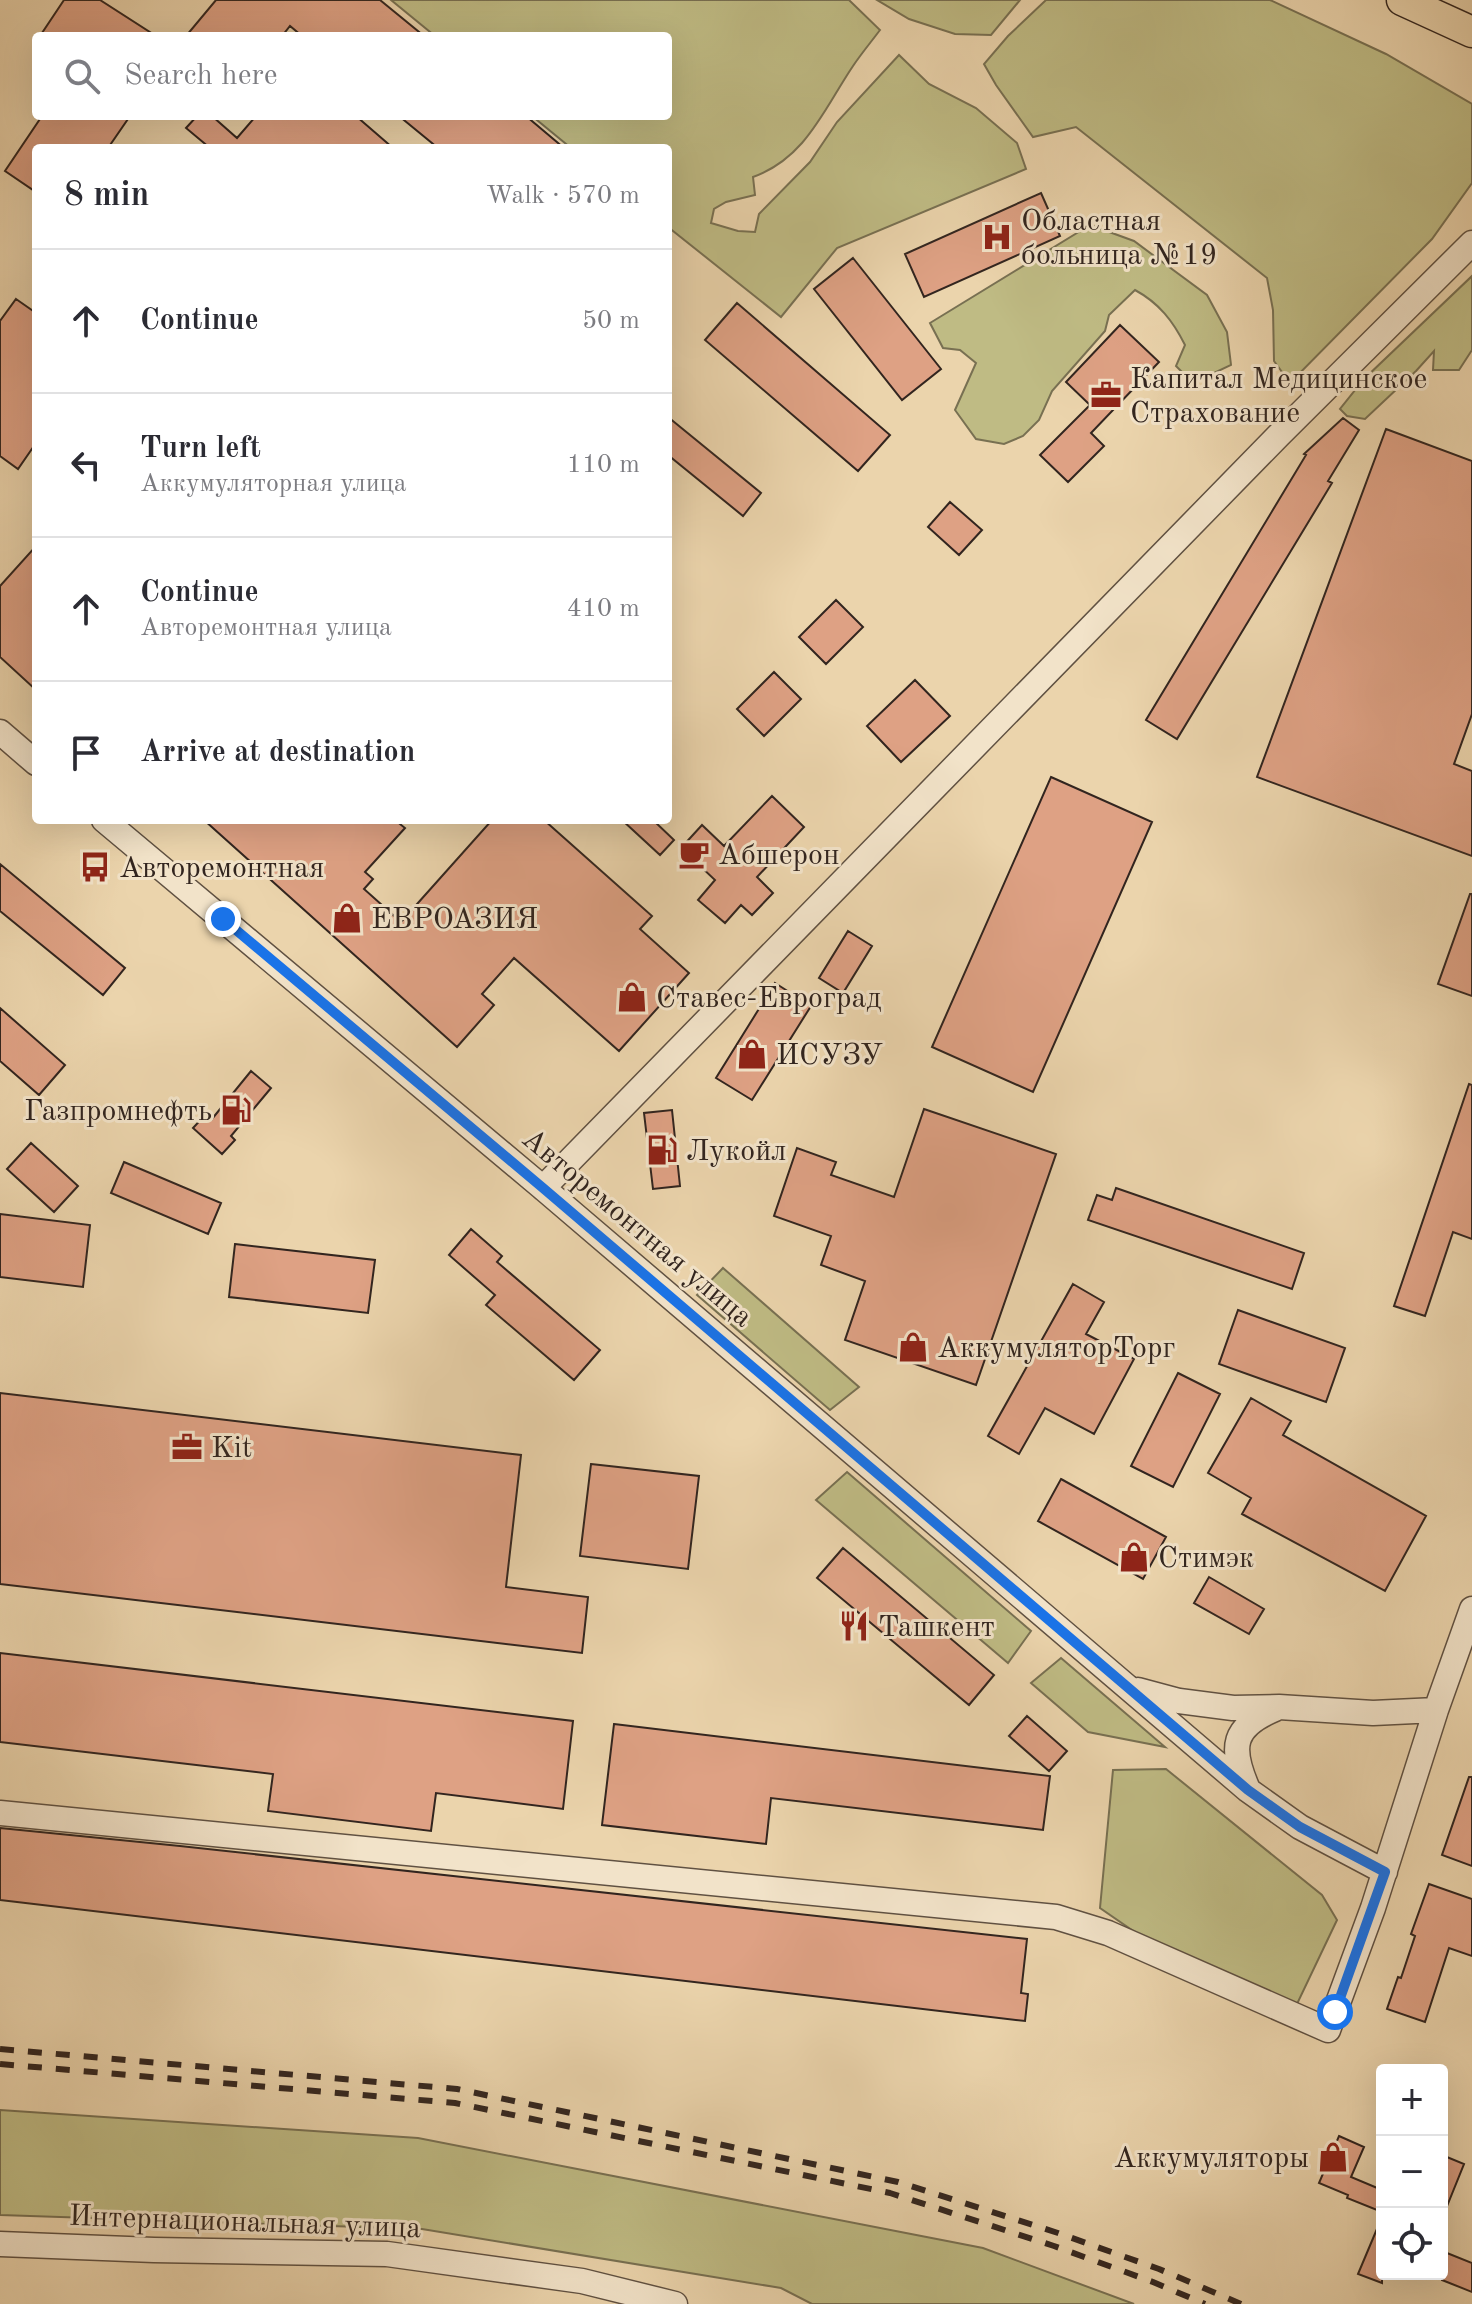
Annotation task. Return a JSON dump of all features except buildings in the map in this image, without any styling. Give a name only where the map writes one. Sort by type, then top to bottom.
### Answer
[{"type":"main road","points":[[1402,0],[1472,32]]},
{"type":"street","points":[[543,1188],[1279,435],[1472,243]]},
{"type":"street","points":[[0,732],[32,760]]},
{"type":"street","name":"Авторемонтная улица","points":[[109,824],[543,1188],[1248,1790],[1300,1827],[1385,1872]]},
{"type":"street","points":[[0,1813],[1056,1917],[1108,1933],[1328,2030],[1385,1872],[1436,1710],[1472,1609]]},
{"type":"street","points":[[1129,1687],[1166,1698],[1233,1708],[1279,1707],[1373,1713],[1436,1710]]},
{"type":"street","points":[[1248,1790],[1239,1767],[1239,1738],[1256,1717],[1279,1707]]},
{"type":"street","name":"Интернациональная улица","points":[[0,2244],[387,2254],[582,2281],[675,2304]]},
{"type":"shaded area","points":[[391,0],[849,0],[880,30],[800,145],[771,169],[753,177],[755,195],[726,202],[714,209],[711,223],[738,231],[755,232],[759,214],[810,162],[837,122],[899,55],[929,84],[976,108],[1017,143],[1026,169],[837,248],[781,317],[672,230],[672,144],[566,144],[537,120],[672,120],[672,32],[430,32]]},
{"type":"shaded area","points":[[877,0],[1020,0],[991,35],[955,34],[909,19]]},
{"type":"shaded area","points":[[1046,0],[1270,0],[1386,54],[1472,104],[1472,183],[1432,239],[1290,383],[1274,361],[1273,310],[1267,278],[1076,127],[1033,137],[996,85],[984,64]]},
{"type":"shaded area","points":[[1090,225],[1134,241],[1207,295],[1227,332],[1231,365],[1193,383],[1176,366],[1185,345],[1176,328],[1158,307],[1135,290],[1109,315],[1105,331],[1052,391],[1039,420],[1023,436],[1004,444],[976,439],[955,410],[976,363],[960,350],[943,348],[930,323]]},
{"type":"shaded area","points":[[1472,276],[1472,350],[1459,370],[1433,370],[1434,351],[1365,419],[1347,416],[1340,409],[1364,379]]},
{"type":"shaded area","points":[[723,1268],[859,1387],[830,1410],[697,1295]]},
{"type":"shaded area","points":[[847,1472],[1031,1631],[1008,1663],[816,1500]]},
{"type":"shaded area","points":[[1061,1658],[1165,1747],[1088,1732],[1031,1683]]},
{"type":"shaded area","points":[[1166,1769],[1322,1895],[1337,1920],[1297,2004],[1145,1939],[1100,1908],[1113,1770]]},
{"type":"shaded area","points":[[0,2110],[418,2138],[983,2248],[1134,2304],[812,2304],[781,2288],[422,2229],[0,2215]]},
{"type":"railway","points":[[0,2049],[457,2089],[898,2182],[1058,2233],[1159,2269],[1241,2304]]},
{"type":"railway","points":[[0,2064],[455,2103],[890,2193],[1054,2246],[1205,2304]]},
{"type":"place","name":"Областная больница №19","points":[[997,237]]},
{"type":"place","name":"Капитал Медицинское Страхование","points":[[1106,395]]},
{"type":"place","name":"Абшерон","points":[[694,854]]},
{"type":"place","name":"Авторемонтная","points":[[95,867]]},
{"type":"place","name":"ЕВРОАЗИЯ","points":[[347,918]]},
{"type":"place","name":"Ставес-Евроград","points":[[632,997]]},
{"type":"place","name":"ИСУЗУ","points":[[752,1054]]},
{"type":"place","name":"Газпромнефть","points":[[236,1110]]},
{"type":"place","name":"Лукойл","points":[[662,1150]]},
{"type":"place","name":"АккумуляторТорг","points":[[913,1347]]},
{"type":"place","name":"Kit","points":[[187,1447]]},
{"type":"place","name":"Стимэк","points":[[1134,1557]]},
{"type":"place","name":"Ташкент","points":[[854,1626]]},
{"type":"place","name":"Аккумуляторы","points":[[1333,2157]]},
{"type":"route","points":[[223,919],[1248,1790],[1300,1827],[1385,1872],[1335,2012]]}]
